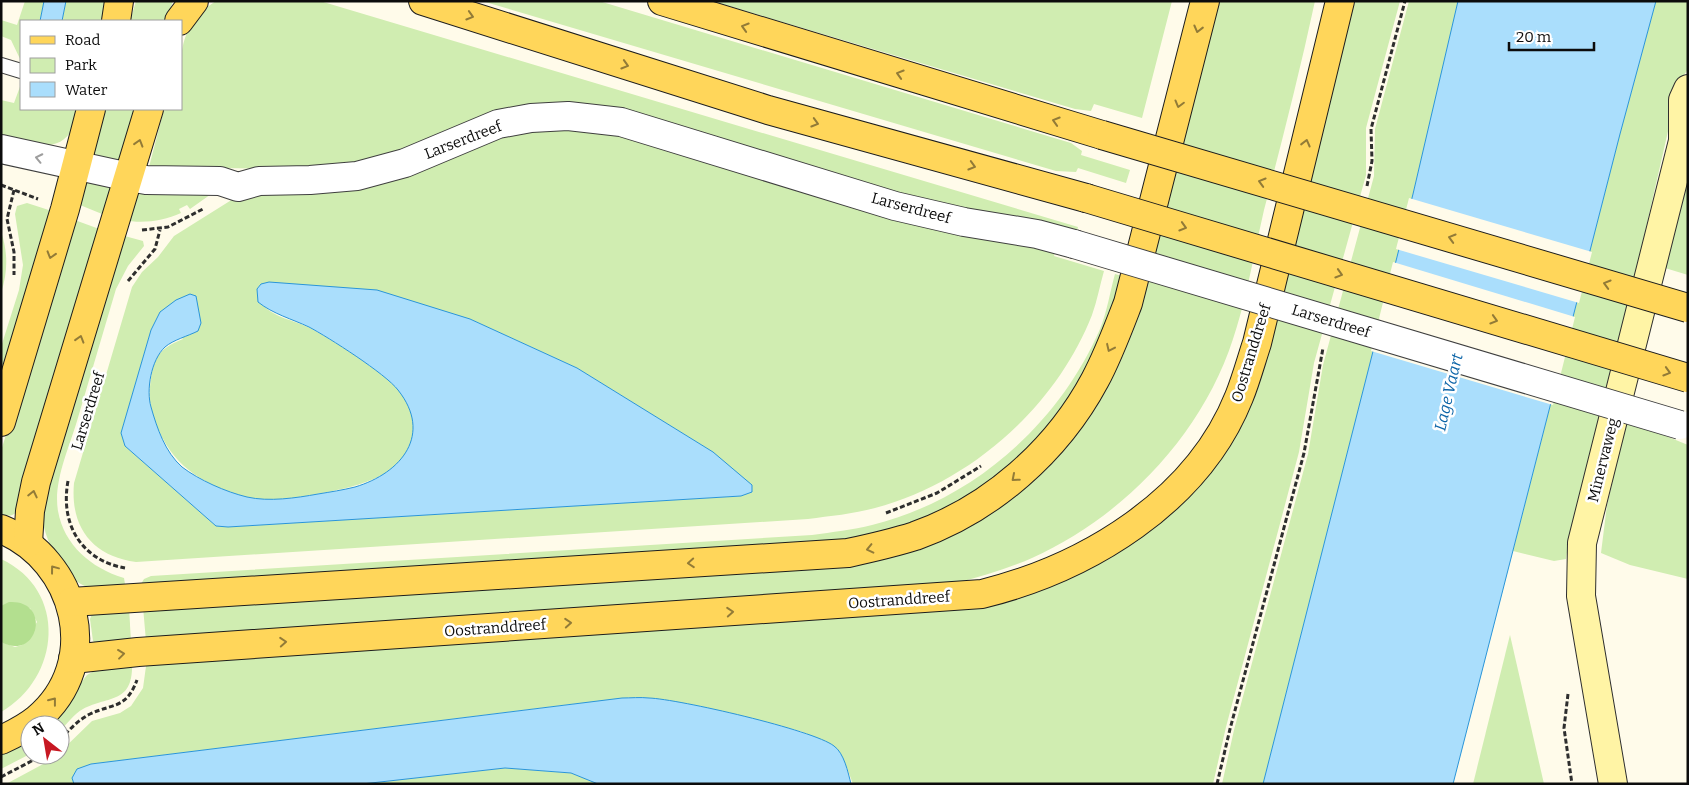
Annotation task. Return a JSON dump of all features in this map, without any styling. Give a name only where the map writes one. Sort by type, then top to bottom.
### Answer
[{"type":"main road","points":[[116,20],[120,1]]},
{"type":"main road","points":[[180,20],[194,1]]},
{"type":"main road","points":[[423,1],[768,110],[1086,198],[1688,378]]},
{"type":"main road","points":[[662,1],[1102,135],[1688,308]]},
{"type":"main road","points":[[71,602],[848,554],[916,536],[950,520],[982,502],[1010,482],[1038,457],[1068,422],[1095,381],[1128,303],[1205,1]]},
{"type":"main road","name":"Oostranddreef","points":[[73,659],[138,652],[982,594],[1019,584],[1057,570],[1096,550],[1155,510],[1195,469],[1216,440],[1239,399],[1257,343],[1340,1]]},
{"type":"main road","points":[[1,422],[92,110]]},
{"type":"main road","name":"Larserdreef","points":[[28,543],[30,511],[36,482],[149,110]]},
{"type":"main road","points":[[1,529],[28,543],[45,557],[60,578],[71,602],[75,632],[73,659],[56,697],[39,718],[21,731],[1,740]]},
{"type":"street","name":"Minervaweg","points":[[1613,784],[1582,596],[1582,543],[1685,138],[1683,100],[1688,89]]},
{"type":"street","name":"Larserdreef","points":[[1,149],[146,180],[220,181],[238,187],[259,181],[310,180],[357,176],[405,163],[498,124],[538,117],[568,116],[621,122],[895,206],[954,220],[1037,234],[1074,244],[1684,427]]},
{"type":"lane","points":[[1,65],[20,71]]},
{"type":"path","points":[[1365,194],[1372,162],[1370,129],[1404,1]]},
{"type":"path","points":[[1,185],[42,200]]},
{"type":"path","points":[[13,280],[14,258],[7,219],[14,190]]},
{"type":"path","points":[[127,282],[155,249],[160,230]]},
{"type":"path","points":[[1218,784],[1230,729],[1304,453],[1318,364],[1325,339]]},
{"type":"path","points":[[882,514],[937,492],[988,461]]},
{"type":"path","points":[[69,476],[66,508],[73,532],[96,558],[111,566],[132,570]]},
{"type":"path","points":[[1570,687],[1564,718],[1572,784]]},
{"type":"path","points":[[1,777],[24,765]]},
{"type":"green space","points":[[25,1],[44,1],[40,20],[20,20],[20,59],[11,40],[1,36],[1,20],[17,25]]},
{"type":"green space","points":[[66,1],[105,1],[102,20],[62,20]]},
{"type":"green space","points":[[136,1],[173,1],[166,20],[130,20]]},
{"type":"green space","points":[[216,1],[320,1],[1078,227],[1076,234],[954,209],[631,113],[395,153],[348,165],[290,169],[149,167],[164,110],[182,110],[182,49],[192,23]]},
{"type":"green space","points":[[482,1],[599,1],[1071,143],[1082,151],[1081,155],[1130,170],[1126,183],[1078,168],[1076,172],[1056,171]]},
{"type":"green space","points":[[712,1],[1172,1],[1142,118],[1094,104],[1091,111],[1075,109]]},
{"type":"green space","points":[[1217,1],[1315,1],[1238,323],[1219,374],[1201,408],[1180,440],[1155,469],[1127,496],[1097,520],[1065,541],[1023,562],[956,583],[146,641],[143,607],[870,559],[1082,425]]},
{"type":"green space","points":[[1355,1],[1400,1],[1366,128],[1366,175],[1314,363],[1299,452],[1226,727],[1213,784],[853,784],[847,768],[803,732],[740,716],[650,698],[573,704],[91,764],[77,770],[72,778],[74,784],[6,784],[41,765],[70,765],[70,742],[92,721],[120,713],[131,706],[143,688],[147,659],[960,605],[1142,529],[1266,358]]},
{"type":"green space","points":[[1409,1],[1458,1],[1413,194],[1263,784],[1222,784],[1234,730],[1308,454],[1323,365],[1374,176],[1375,129]]},
{"type":"green space","points":[[1656,1],[1688,1],[1688,69],[1679,83],[1638,263],[1570,533],[1566,559],[1554,561],[1513,551]]},
{"type":"green space","points":[[20,87],[20,110],[76,110],[75,123],[67,137],[50,145],[31,144],[1,137],[1,100],[14,103]]},
{"type":"green space","points":[[104,110],[138,110],[122,164],[89,158]]},
{"type":"green space","points":[[594,128],[1055,252],[1054,256],[1104,271],[1094,310],[1076,349],[1056,380],[1033,410],[1006,437],[976,460],[944,480],[910,496],[867,510],[808,519],[136,562],[121,559],[107,553],[87,537],[80,526],[76,513],[74,483],[132,287],[142,272],[158,257],[174,236],[241,194],[523,129]],"holes":[[[261,284],[470,319],[577,368],[713,452],[752,492],[741,496],[228,527],[216,526],[125,446],[121,433],[151,330],[160,312],[183,339],[167,347],[161,352],[155,362],[151,377],[150,404],[157,426],[166,444],[184,466],[194,474],[218,487],[232,493],[263,500],[300,497],[363,483],[391,469],[402,459],[410,447],[414,425],[407,403],[391,382],[355,356],[317,332],[268,310],[262,304],[257,289]]]},
{"type":"green space","points":[[92,180],[108,185],[112,191],[107,216],[75,203],[84,183]]},
{"type":"green space","points":[[1688,181],[1688,275],[1665,268]]},
{"type":"green space","points":[[145,191],[214,192],[190,209],[187,205],[179,209],[181,213],[167,218],[145,222],[123,220],[136,196]]},
{"type":"green space","points":[[27,203],[55,212],[1,391],[1,347],[19,290],[23,265],[15,214],[17,206]]},
{"type":"green space","points":[[72,219],[102,230],[18,510],[13,515],[4,515],[1,514],[1,451]]},
{"type":"green space","points":[[1,231],[6,262],[1,293]]},
{"type":"green space","points":[[121,235],[143,241],[144,246],[128,266],[116,289],[63,465],[57,500],[61,523],[73,545],[90,561],[112,574],[124,578],[126,590],[104,590],[81,584],[63,568],[50,545],[41,511]]},
{"type":"green space","points":[[1115,274],[1122,276],[1106,328],[1074,390],[1053,419],[1030,445],[1004,469],[976,490],[945,508],[905,526],[851,540],[141,584],[144,579],[151,576],[812,535],[872,525],[909,513],[944,497],[978,477],[1008,453],[1036,426],[1061,396],[1083,364],[1100,329]]},
{"type":"green space","points":[[1627,420],[1688,445],[1688,579],[1630,565],[1601,553],[1607,505]]},
{"type":"green space","points":[[1,559],[23,573],[38,591],[46,612],[49,634],[45,657],[36,678],[21,697],[1,712],[1,642],[15,647],[22,645],[37,622],[30,608],[1,606]]},
{"type":"green space","points":[[9,602],[23,604],[31,610],[35,619],[32,637],[24,644],[14,646],[1,642],[1,606]]},
{"type":"green space","points":[[129,608],[131,641],[95,643],[93,641],[90,619],[92,614]]},
{"type":"green space","points":[[1510,635],[1544,784],[1473,784]]},
{"type":"green space","points":[[132,661],[132,675],[129,685],[124,692],[83,709],[70,720],[70,715],[56,715],[87,675],[98,669]]},
{"type":"green space","points":[[20,743],[20,759],[1,769],[1,752]]},
{"type":"green space","points":[[505,768],[571,773],[598,784],[362,784]]},
{"type":"water","points":[[44,1],[66,1],[62,20],[40,20]]},
{"type":"water","name":"Lage Vaart","points":[[1458,1],[1656,1],[1453,784],[1263,784],[1413,194]]},
{"type":"water","points":[[269,282],[377,290],[470,319],[577,368],[713,452],[752,485],[752,492],[741,496],[228,527],[216,526],[125,446],[121,433],[151,330],[160,312],[176,300],[190,294],[196,296],[201,323],[198,331],[172,342],[160,353],[153,367],[149,392],[151,407],[166,447],[182,467],[196,476],[230,492],[255,498],[292,498],[341,490],[372,481],[386,472],[398,462],[407,450],[412,436],[413,422],[408,406],[392,383],[356,356],[329,339],[309,327],[270,310],[258,302],[257,289],[261,284]]},
{"type":"water","points":[[622,698],[664,700],[715,709],[774,724],[821,739],[834,746],[840,753],[851,784],[598,784],[571,773],[505,768],[362,784],[74,784],[72,778],[77,769],[91,764]]},
{"type":"pier","points":[[1409,198],[1592,252],[1579,303],[1396,249]]},
{"type":"pier","points":[[1393,262],[1575,317],[1553,405],[1371,351]]}]
